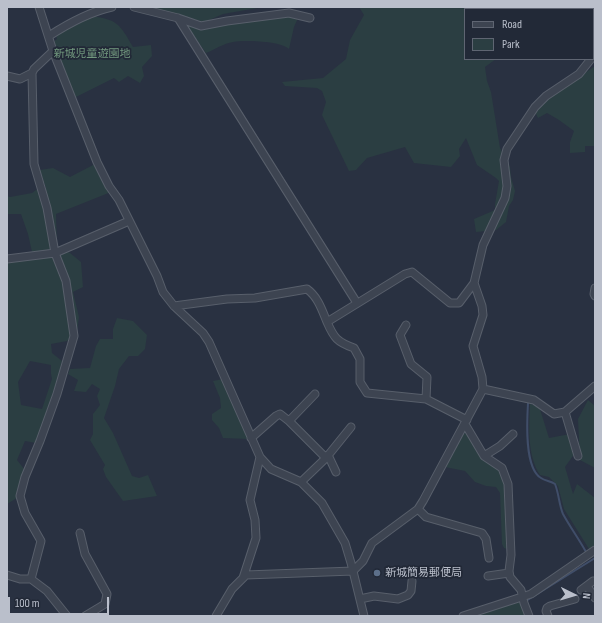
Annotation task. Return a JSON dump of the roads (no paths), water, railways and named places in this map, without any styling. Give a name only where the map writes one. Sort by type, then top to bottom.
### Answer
[{"type":"street","points":[[39,7],[53,51],[97,162],[109,186],[119,200],[157,276],[163,292],[174,306],[203,332],[209,342],[260,457],[271,469],[301,482],[322,503],[345,543],[364,616]]},
{"type":"street","points":[[49,36],[74,20],[112,7]]},
{"type":"street","points":[[136,7],[178,18],[201,26],[289,13],[310,18]]},
{"type":"street","points":[[178,18],[357,304]]},
{"type":"street","points":[[7,76],[20,79],[32,73],[34,69],[53,51]]},
{"type":"street","points":[[328,322],[405,274],[412,272],[450,302],[459,303],[474,283],[483,245],[505,198],[507,186],[504,160],[507,149],[535,107],[546,96],[579,74],[590,60]]},
{"type":"street","points":[[31,579],[40,541],[24,513],[20,496],[25,477],[57,394],[74,336],[66,281],[55,253],[48,208],[34,164],[32,73]]},
{"type":"street","points":[[7,259],[55,253],[129,221]]},
{"type":"street","points":[[216,616],[232,589],[246,575],[353,571],[363,561],[372,543],[418,509],[483,389],[482,376],[473,346],[483,315],[482,306],[474,283]]},
{"type":"street","points":[[595,288],[595,296]]},
{"type":"street","points":[[174,306],[227,299],[256,298],[307,289],[319,302],[334,336],[344,345],[354,348],[360,359],[360,382],[367,393],[426,398],[466,422],[484,456],[502,468],[508,484],[511,555],[509,572],[510,577],[521,590],[529,616]]},
{"type":"street","points":[[406,325],[400,334],[411,364],[427,376],[426,398]]},
{"type":"street","points":[[483,389],[534,400],[554,414],[565,412],[595,386]]},
{"type":"street","points":[[289,421],[314,394]]},
{"type":"street","points":[[565,412],[578,456]]},
{"type":"street","points":[[251,438],[280,414],[327,456],[336,472]]},
{"type":"street","points":[[301,482],[327,456],[351,427]]},
{"type":"street","points":[[484,456],[500,446],[513,434]]},
{"type":"street","points":[[243,578],[256,538],[255,520],[250,500],[260,457]]},
{"type":"street","points":[[418,509],[426,517],[482,534],[486,539],[489,558]]},
{"type":"street","points":[[80,533],[85,554],[107,594],[105,604],[85,616]]},
{"type":"street","points":[[463,616],[531,594],[595,550]]},
{"type":"street","points":[[488,576],[509,572]]},
{"type":"street","points":[[7,575],[20,579],[31,579],[47,591],[67,616]]},
{"type":"street","points":[[360,599],[374,596],[398,599],[408,595],[411,591],[412,581]]},
{"type":"street","points":[[587,586],[595,598]]},
{"type":"street","points":[[548,616],[546,611],[547,608],[575,599]]},
{"type":"waterway","points":[[528,403],[528,443],[532,464],[536,473],[541,478],[555,484],[563,514],[586,552]]},
{"type":"waterway","points":[[526,601],[595,558]]},
{"type":"place","name":"新城簡易郵便局","points":[[377,573]]},
{"type":"park label","name":"新城児童遊園地","points":[[92,54]]}]
